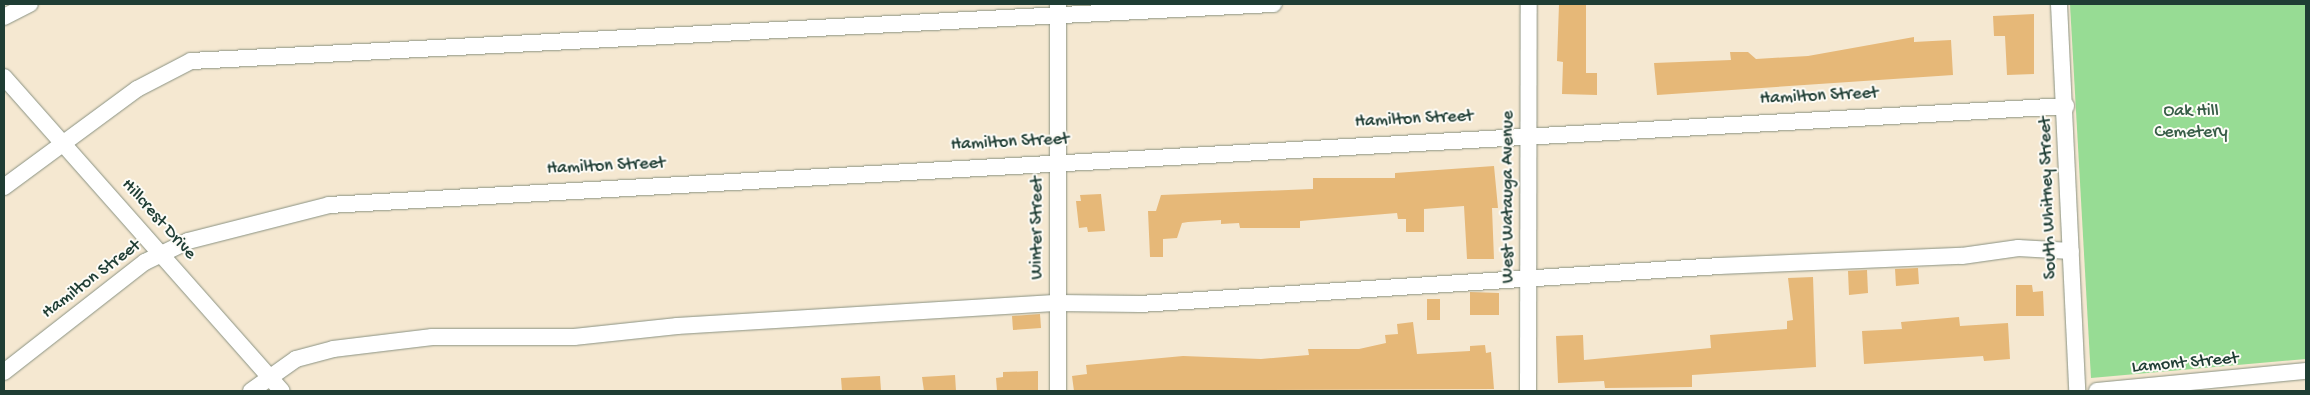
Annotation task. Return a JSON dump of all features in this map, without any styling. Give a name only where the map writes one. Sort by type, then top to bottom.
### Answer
[{"type":"street","points":[[4,17],[30,4]]},
{"type":"street","points":[[4,187],[136,89],[191,61],[1058,10],[1272,4]]},
{"type":"street","name":"West Watauga Avenue","points":[[1528,391],[1529,4]]},
{"type":"street","name":"South Whitney Street","points":[[2059,4],[2066,106],[2077,391]]},
{"type":"street","name":"Winter Street","points":[[1058,10],[1058,391]]},
{"type":"street","name":"Hillcrest Drive","points":[[4,77],[162,253],[282,391]]},
{"type":"street","name":"Hamilton Street","points":[[4,372],[145,262],[162,253],[188,241],[329,205],[1530,133],[2066,106]]},
{"type":"street","points":[[252,391],[296,359],[332,349],[432,337],[574,336],[1058,303],[1140,304],[1529,278],[1962,256],[2018,248],[2071,251]]},
{"type":"street","name":"Lamont Street","points":[[2097,391],[2276,376],[2306,371]]},
{"type":"street","name":"Lamont Street","points":[[2276,376],[2306,382]]},
{"type":"green space","name":"Oak Hill Cemetery","points":[[2070,4],[2306,4],[2306,359],[2091,378]]},
{"type":"building","points":[[1559,4],[1586,4],[1586,73],[1597,73],[1597,95],[1562,94],[1563,62],[1557,61]]},
{"type":"building","points":[[2034,14],[2034,74],[2007,75],[2005,36],[1994,36],[1993,16]]},
{"type":"building","points":[[1914,37],[1914,42],[1951,40],[1953,75],[1657,95],[1654,63],[1731,60],[1730,52],[1748,52],[1756,59],[1808,56]]},
{"type":"building","points":[[1494,166],[1498,208],[1492,208],[1494,259],[1467,259],[1464,206],[1424,209],[1424,232],[1406,232],[1406,219],[1398,219],[1397,213],[1300,221],[1300,228],[1240,228],[1239,223],[1221,224],[1221,220],[1188,222],[1182,223],[1177,238],[1163,239],[1163,257],[1150,257],[1148,211],[1156,211],[1161,195],[1313,189],[1313,178],[1395,178],[1395,173]]},
{"type":"building","points":[[1101,194],[1105,231],[1088,232],[1087,227],[1079,228],[1076,201],[1081,201],[1080,195]]},
{"type":"building","points":[[1918,268],[1919,284],[1896,286],[1895,269]]},
{"type":"building","points":[[1867,270],[1868,293],[1849,295],[1848,271]]},
{"type":"building","points":[[1813,277],[1816,367],[1692,375],[1692,387],[1605,388],[1604,381],[1558,383],[1556,336],[1583,335],[1584,360],[1711,348],[1710,335],[1787,329],[1787,321],[1793,320],[1788,278]]},
{"type":"building","points":[[2016,285],[2032,285],[2033,292],[2043,291],[2044,316],[2016,316]]},
{"type":"building","points":[[1470,292],[1499,293],[1499,315],[1470,315]]},
{"type":"building","points":[[1427,299],[1440,299],[1440,320],[1427,320]]},
{"type":"building","points":[[1040,314],[1041,328],[1013,330],[1012,316]]},
{"type":"building","points":[[1959,317],[1960,326],[2008,323],[2010,359],[1984,361],[1983,356],[1864,364],[1862,331],[1902,329],[1901,322]]},
{"type":"building","points":[[1413,322],[1417,354],[1470,351],[1470,346],[1485,345],[1486,353],[1491,352],[1494,389],[1074,391],[1072,376],[1087,374],[1086,365],[1183,356],[1261,359],[1309,355],[1308,349],[1359,349],[1386,343],[1385,335],[1398,334],[1397,324]]},
{"type":"building","points":[[1038,371],[1038,391],[997,391],[996,378],[1003,377],[1003,372]]},
{"type":"building","points":[[955,375],[956,391],[924,391],[922,377]]},
{"type":"building","points":[[880,376],[881,391],[842,391],[841,378]]}]
